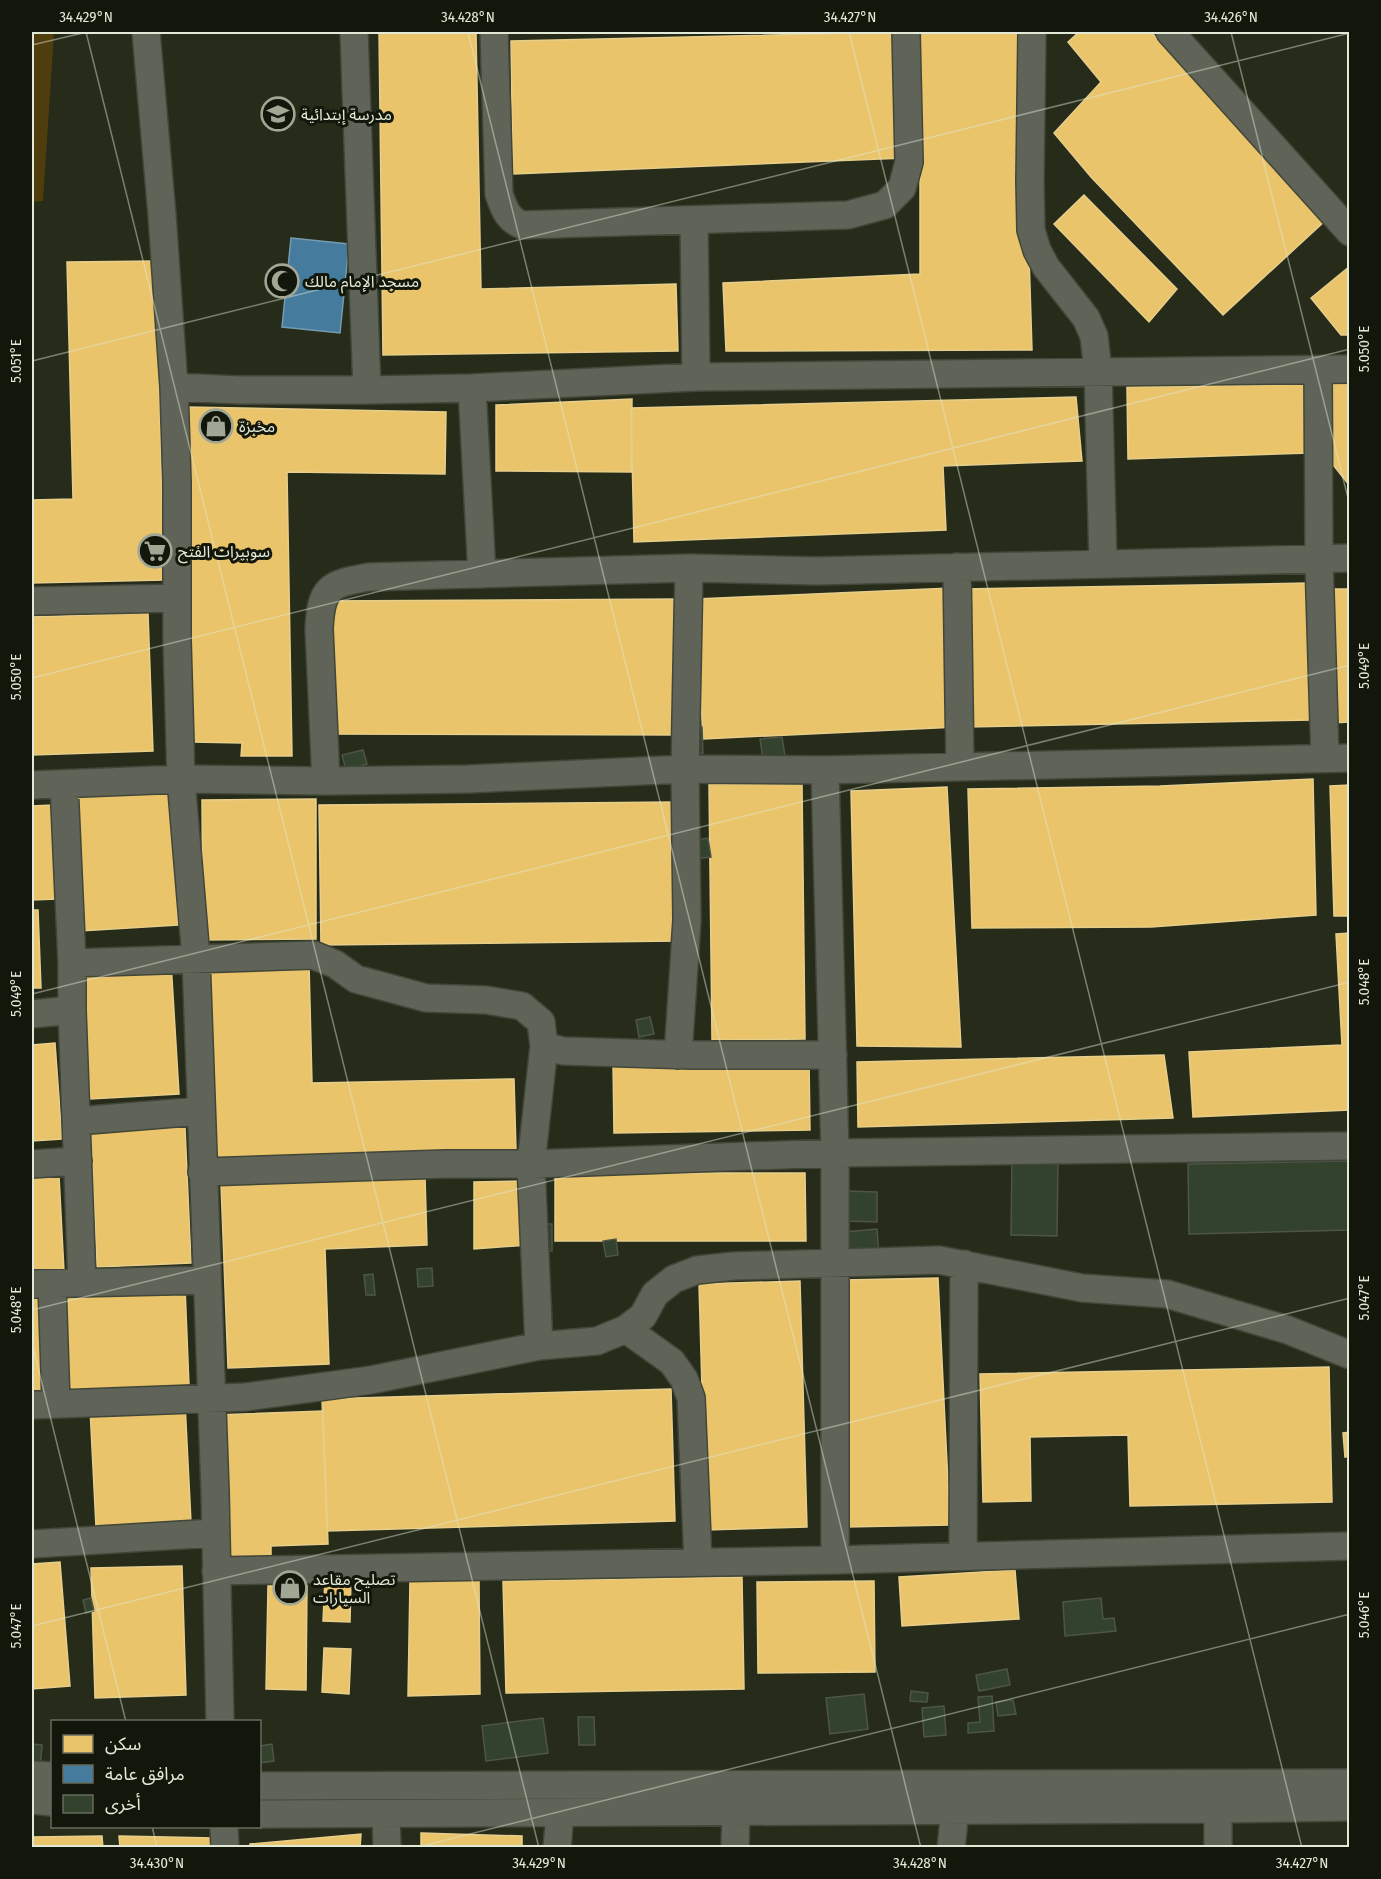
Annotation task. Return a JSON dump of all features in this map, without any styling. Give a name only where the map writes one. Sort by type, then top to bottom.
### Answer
[{"type":"street","points":[[146,32],[174,387],[181,779],[196,958],[220,1720]]},
{"type":"street","points":[[354,32],[367,390]]},
{"type":"street","points":[[494,32],[499,194],[505,212],[513,222],[522,225],[848,215],[885,205],[902,188],[909,162],[906,32]]},
{"type":"street","points":[[1032,32],[1031,230],[1037,250],[1046,267],[1086,318],[1094,336],[1098,371],[1103,563]]},
{"type":"street","points":[[1170,32],[1350,232]]},
{"type":"street","points":[[694,220],[696,377]]},
{"type":"street","points":[[174,387],[239,390],[367,390],[472,388],[696,377],[1350,369]]},
{"type":"street","points":[[32,784],[181,779],[326,781],[685,769],[825,770],[1337,758],[1319,560],[1318,370]]},
{"type":"street","points":[[472,388],[482,574]]},
{"type":"street","points":[[326,781],[319,629],[321,602],[324,595],[332,588],[346,581],[369,577],[689,568],[817,572],[1350,558]]},
{"type":"street","points":[[957,567],[960,767]]},
{"type":"street","points":[[678,1055],[687,920],[685,769],[689,568]]},
{"type":"street","points":[[32,601],[177,598]]},
{"type":"street","points":[[825,770],[835,1154],[835,1560]]},
{"type":"street","points":[[64,784],[82,1283]]},
{"type":"street","points":[[72,963],[313,955],[335,964],[356,979],[426,998],[486,1000],[522,1006],[541,1022],[544,1046],[531,1164],[539,1346]]},
{"type":"street","points":[[32,1014],[72,1010]]},
{"type":"street","points":[[544,1046],[563,1052],[833,1055]]},
{"type":"street","points":[[76,1121],[200,1111]]},
{"type":"street","points":[[202,1172],[835,1154],[1350,1146]]},
{"type":"street","points":[[32,1164],[78,1161]]},
{"type":"street","points":[[207,1280],[42,1284],[44,1404],[210,1399],[268,1394],[371,1380],[539,1346],[597,1341],[626,1329],[643,1316],[655,1294],[674,1279],[697,1270],[734,1266],[939,1260],[1082,1288],[1167,1294],[1288,1330],[1350,1355]]},
{"type":"street","points":[[963,1556],[964,1264]]},
{"type":"street","points":[[626,1329],[672,1362],[684,1379],[691,1398],[698,1562]]},
{"type":"street","points":[[32,1544],[215,1533]]},
{"type":"street","points":[[216,1571],[835,1560],[1350,1546]]},
{"type":"street","points":[[32,1775],[51,1776]]},
{"type":"street","points":[[261,1786],[1350,1783]]},
{"type":"street","points":[[32,1800],[51,1802]]},
{"type":"street","points":[[261,1814],[1350,1807]]},
{"type":"street","points":[[1218,1809],[1218,1848]]},
{"type":"street","points":[[951,1848],[955,1811]]},
{"type":"street","points":[[735,1848],[736,1812]]},
{"type":"street","points":[[557,1848],[560,1813]]},
{"type":"street","points":[[386,1814],[387,1848]]},
{"type":"street","points":[[224,1828],[225,1848]]},
{"type":"shaded area","points":[[32,32],[54,32],[43,201],[32,202]]},
{"type":"building: سكن","points":[[379,32],[476,32],[481,289],[676,284],[678,351],[383,355]]},
{"type":"building: سكن","points":[[902,32],[905,158],[513,174],[511,41]]},
{"type":"building: سكن","points":[[920,32],[1022,32],[1032,350],[726,351],[723,283],[920,274]]},
{"type":"building: سكن","points":[[1079,32],[1151,32],[1326,220],[1223,315],[1091,177],[1054,133],[1101,82],[1068,42]]},
{"type":"building: سكن","points":[[1084,195],[1177,289],[1149,322],[1054,224]]},
{"type":"building: سكن","points":[[156,261],[164,580],[32,583],[32,500],[73,499],[67,262]]},
{"type":"building: سكن","points":[[1350,266],[1350,335],[1341,335],[1311,298]]},
{"type":"building: سكن","points":[[1350,383],[1350,486],[1322,451],[1322,384]]},
{"type":"building: سكن","points":[[1311,384],[1310,453],[1128,459],[1127,387]]},
{"type":"building: سكن","points":[[1076,397],[1082,461],[943,466],[946,530],[634,542],[631,408]]},
{"type":"building: سكن","points":[[632,399],[631,472],[496,471],[496,405]]},
{"type":"building: سكن","points":[[187,407],[446,412],[445,474],[287,472],[292,756],[241,756],[242,743],[192,742]]},
{"type":"building: سكن","points":[[1309,583],[1312,720],[967,727],[964,589]]},
{"type":"building: سكن","points":[[951,588],[957,727],[703,739],[696,599]]},
{"type":"building: سكن","points":[[1327,589],[1350,589],[1350,722],[1331,723]]},
{"type":"building: سكن","points":[[679,599],[680,735],[328,734],[323,601]]},
{"type":"building: سكن","points":[[148,613],[153,751],[32,755],[32,617]]},
{"type":"building: سكن","points":[[1313,779],[1316,915],[1151,927],[972,928],[968,789],[1160,786]]},
{"type":"building: سكن","points":[[709,784],[802,784],[805,1039],[712,1040]]},
{"type":"building: سكن","points":[[1350,785],[1350,916],[1334,916],[1330,786]]},
{"type":"building: سكن","points":[[170,787],[178,925],[80,931],[72,792]]},
{"type":"building: سكن","points":[[947,787],[961,1047],[857,1046],[851,791]]},
{"type":"building: سكن","points":[[316,799],[316,939],[203,940],[202,800]]},
{"type":"building: سكن","points":[[675,802],[677,941],[321,945],[319,805]]},
{"type":"building: سكن","points":[[53,805],[57,899],[32,900],[32,806]]},
{"type":"building: سكن","points":[[32,910],[38,910],[41,988],[32,988]]},
{"type":"building: سكن","points":[[1350,933],[1350,1110],[1193,1117],[1189,1052],[1342,1045],[1336,934]]},
{"type":"building: سكن","points":[[171,962],[179,1094],[90,1099],[81,968]]},
{"type":"building: سكن","points":[[309,964],[312,1083],[514,1079],[516,1150],[209,1157],[205,966]]},
{"type":"building: سكن","points":[[55,1043],[62,1139],[32,1141],[32,1045]]},
{"type":"building: سكن","points":[[1164,1055],[1173,1118],[858,1127],[857,1062]]},
{"type":"building: سكن","points":[[809,1060],[810,1130],[614,1133],[613,1063]]},
{"type":"building: سكن","points":[[185,1127],[191,1263],[97,1267],[91,1131]]},
{"type":"building: سكن","points":[[555,1173],[805,1173],[806,1241],[555,1241]]},
{"type":"building: سكن","points":[[59,1176],[64,1271],[32,1272],[32,1178]]},
{"type":"building: سكن","points":[[425,1177],[427,1245],[325,1249],[329,1364],[228,1368],[221,1184]]},
{"type":"building: سكن","points":[[524,1181],[528,1245],[474,1249],[474,1182]]},
{"type":"building: سكن","points":[[938,1278],[950,1525],[846,1527],[843,1280]]},
{"type":"building: سكن","points":[[800,1281],[807,1527],[706,1530],[699,1284]]},
{"type":"building: سكن","points":[[185,1287],[189,1386],[69,1389],[66,1291]]},
{"type":"building: سكن","points":[[45,1296],[49,1395],[32,1395],[32,1297]]},
{"type":"building: سكن","points":[[1329,1367],[1332,1502],[1130,1506],[1128,1435],[1030,1437],[1031,1501],[983,1502],[980,1374]]},
{"type":"building: سكن","points":[[671,1389],[675,1521],[327,1531],[322,1399]]},
{"type":"building: سكن","points":[[185,1403],[191,1522],[96,1527],[90,1408]]},
{"type":"building: سكن","points":[[323,1411],[328,1544],[271,1546],[271,1561],[220,1563],[215,1415]]},
{"type":"building: سكن","points":[[1350,1432],[1350,1456],[1345,1457],[1343,1433]]},
{"type":"building: سكن","points":[[60,1562],[70,1686],[32,1689],[32,1564]]},
{"type":"building: سكن","points":[[182,1566],[186,1695],[95,1698],[91,1568]]},
{"type":"building: سكن","points":[[1015,1570],[1019,1619],[902,1626],[899,1577]]},
{"type":"building: سكن","points":[[742,1577],[744,1689],[506,1693],[503,1581]]},
{"type":"building: سكن","points":[[325,1579],[351,1580],[350,1622],[323,1621]]},
{"type":"building: سكن","points":[[410,1580],[479,1580],[480,1694],[408,1696]]},
{"type":"building: سكن","points":[[874,1581],[875,1672],[758,1673],[757,1582]]},
{"type":"building: سكن","points":[[268,1586],[307,1586],[306,1690],[266,1689]]},
{"type":"building: سكن","points":[[324,1648],[351,1649],[349,1694],[322,1692]]},
{"type":"building: سكن","points":[[421,1833],[522,1836],[522,1848],[421,1848]]},
{"type":"building: سكن","points":[[361,1834],[360,1848],[250,1848],[250,1844]]},
{"type":"building: سكن","points":[[102,1836],[103,1848],[32,1848],[32,1837]]},
{"type":"building: سكن","points":[[119,1836],[214,1838],[214,1848],[120,1848]]},
{"type":"building: مرافق عامة","points":[[291,238],[349,244],[340,333],[282,327]]},
{"type":"building: أخرى","points":[[702,727],[703,753],[689,754],[688,728]]},
{"type":"building: أخرى","points":[[782,737],[785,756],[763,759],[760,739]]},
{"type":"building: أخرى","points":[[363,750],[367,764],[346,770],[342,755]]},
{"type":"building: أخرى","points":[[708,838],[711,857],[694,859],[692,841]]},
{"type":"building: أخرى","points":[[650,1017],[654,1034],[639,1037],[636,1020]]},
{"type":"building: أخرى","points":[[1012,1158],[1058,1159],[1057,1236],[1011,1235]]},
{"type":"building: أخرى","points":[[1350,1161],[1350,1230],[1189,1234],[1188,1164]]},
{"type":"building: أخرى","points":[[846,1191],[877,1192],[877,1222],[845,1221]]},
{"type":"building: أخرى","points":[[538,1224],[552,1224],[552,1251],[538,1252]]},
{"type":"building: أخرى","points":[[877,1229],[879,1255],[846,1257],[844,1232]]},
{"type":"building: أخرى","points":[[616,1239],[618,1255],[606,1257],[603,1241]]},
{"type":"building: أخرى","points":[[432,1268],[433,1286],[418,1287],[417,1269]]},
{"type":"building: أخرى","points":[[373,1274],[375,1295],[366,1295],[364,1275]]},
{"type":"building: أخرى","points":[[91,1598],[94,1611],[86,1613],[83,1600]]},
{"type":"building: أخرى","points":[[1101,1598],[1103,1619],[1114,1618],[1116,1631],[1065,1636],[1063,1602]]},
{"type":"building: أخرى","points":[[1007,1669],[1010,1685],[979,1691],[976,1675]]},
{"type":"building: أخرى","points":[[911,1691],[928,1693],[927,1702],[910,1701]]},
{"type":"building: أخرى","points":[[864,1694],[868,1729],[830,1734],[826,1698]]},
{"type":"building: أخرى","points":[[992,1696],[994,1731],[968,1733],[968,1723],[980,1722],[978,1697]]},
{"type":"building: أخرى","points":[[1013,1700],[1016,1714],[998,1716],[996,1702]]},
{"type":"building: أخرى","points":[[944,1706],[946,1735],[924,1737],[922,1708]]},
{"type":"building: أخرى","points":[[578,1717],[594,1717],[595,1745],[579,1745]]},
{"type":"building: أخرى","points":[[543,1718],[548,1753],[486,1761],[482,1726]]},
{"type":"building: أخرى","points":[[32,1744],[42,1745],[40,1768],[32,1767]]},
{"type":"building: أخرى","points":[[272,1744],[274,1761],[261,1763],[261,1746]]},
{"type":"place","name":"مدرسة إبتدائية","points":[[278,114]]},
{"type":"place","name":"مسجد الإمام مالك","points":[[282,281]]},
{"type":"place","name":"مخبزة","points":[[216,426]]},
{"type":"place","name":"سوبيرات الفتح","points":[[155,551]]},
{"type":"place","name":"تصليح مقاعد السيارات","points":[[290,1588]]}]
